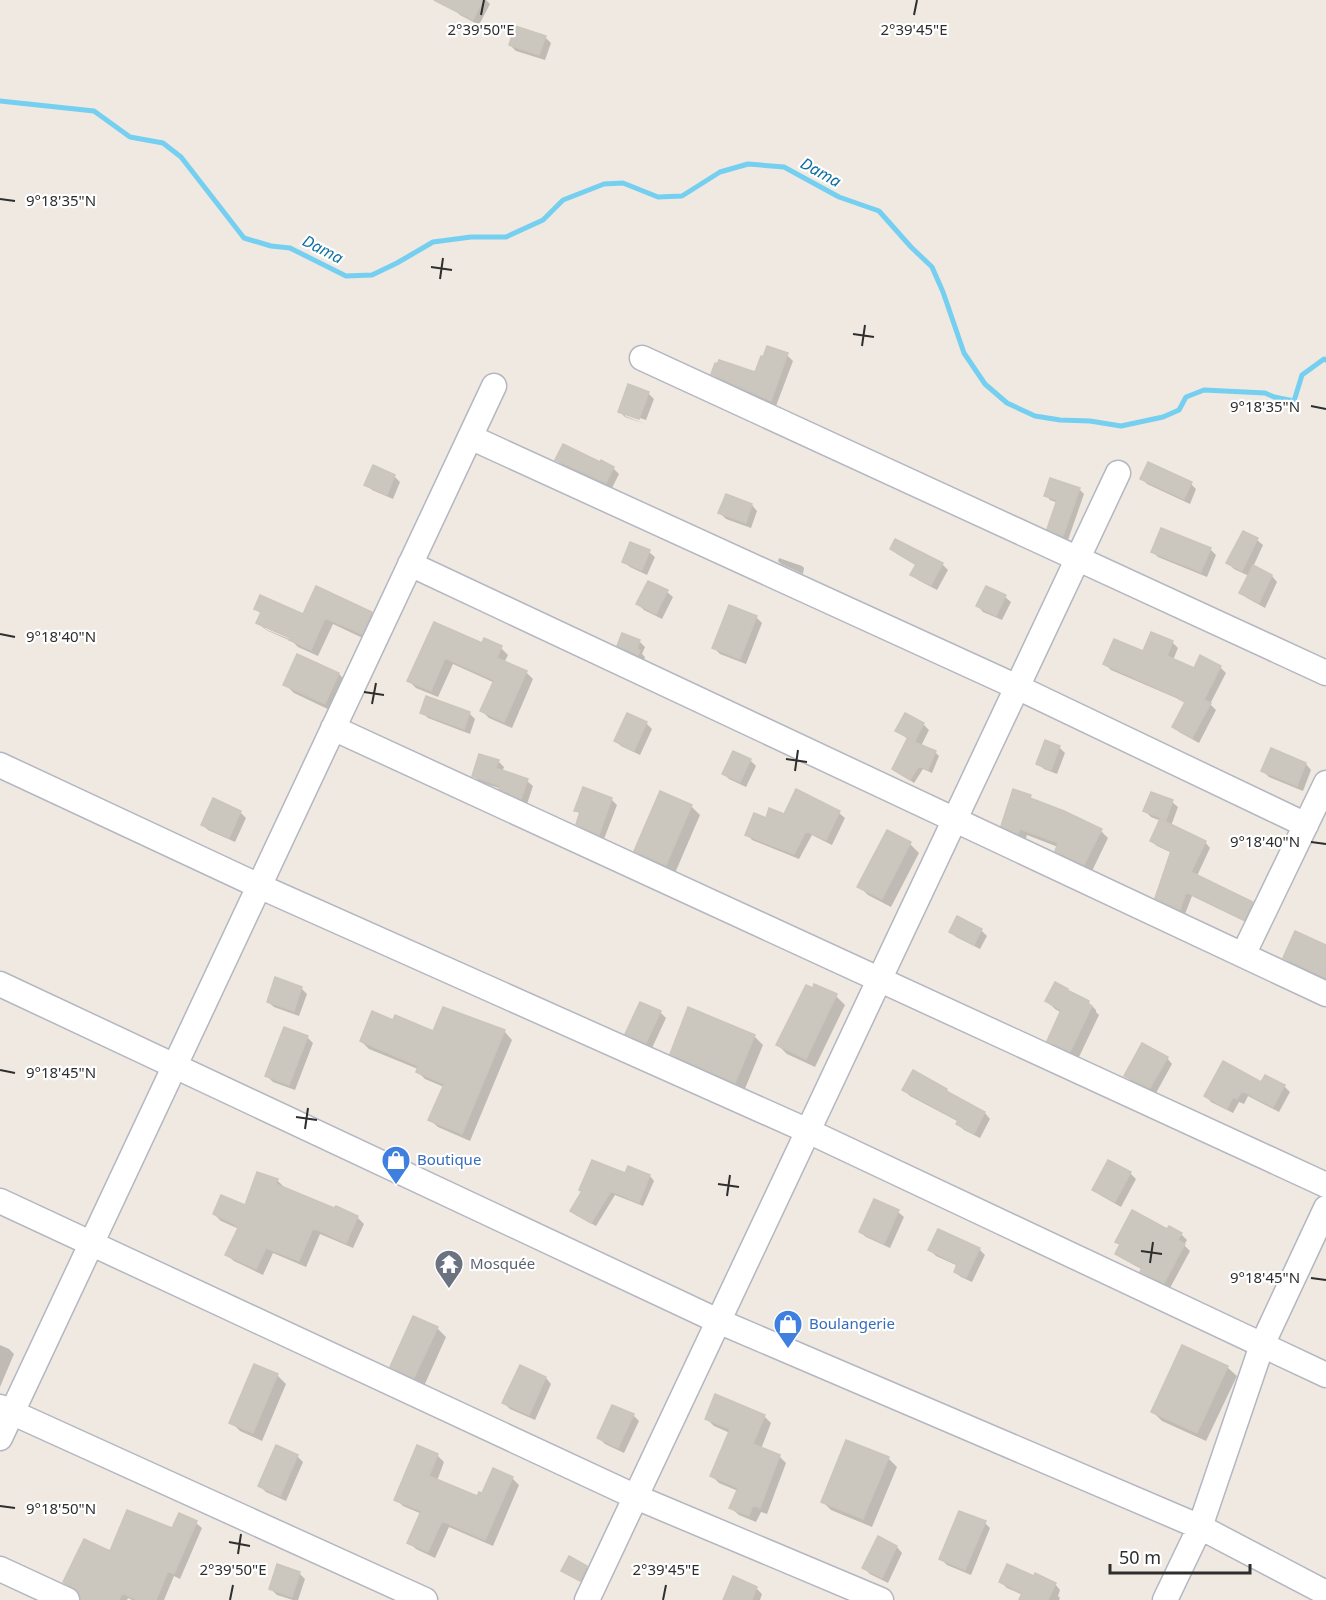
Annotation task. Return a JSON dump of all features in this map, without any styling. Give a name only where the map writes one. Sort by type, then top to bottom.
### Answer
[{"type":"street","points":[[642,358],[1326,673]]},
{"type":"street","points":[[0,1438],[6,1409],[91,1244],[494,386]]},
{"type":"street","points":[[470,437],[1017,687],[1306,825]]},
{"type":"street","points":[[587,1600],[1118,473]]},
{"type":"street","points":[[410,564],[1326,994]]},
{"type":"street","points":[[333,728],[1326,1185]]},
{"type":"street","points":[[0,765],[259,886],[808,1131],[1326,1375]]},
{"type":"street","points":[[1243,955],[1326,783]]},
{"type":"street","points":[[0,984],[718,1322],[1200,1527],[1326,1593]]},
{"type":"street","points":[[0,1201],[636,1497],[881,1600]]},
{"type":"street","points":[[1165,1600],[1200,1527],[1262,1345],[1326,1208]]},
{"type":"street","points":[[6,1409],[425,1600]]},
{"type":"street","points":[[0,1569],[67,1600]]},
{"type":"building","points":[[434,0],[483,0],[473,20]]},
{"type":"building","points":[[515,26],[546,36],[539,55],[509,45]]},
{"type":"building","points":[[767,346],[788,353],[771,401],[711,374],[715,363],[717,364],[719,360],[755,372]]},
{"type":"building","points":[[628,384],[649,392],[639,419],[618,412]]},
{"type":"building","points":[[563,444],[614,467],[606,483],[555,460]]},
{"type":"building","points":[[1148,462],[1192,482],[1184,499],[1140,479]]},
{"type":"building","points":[[373,465],[395,475],[387,495],[364,485]]},
{"type":"building","points":[[1050,478],[1080,488],[1063,536],[1047,529],[1057,500],[1044,496]]},
{"type":"building","points":[[726,494],[752,504],[746,523],[718,513]]},
{"type":"building","points":[[1161,528],[1211,548],[1201,572],[1151,552]]},
{"type":"building","points":[[1243,531],[1258,538],[1242,571],[1226,563]]},
{"type":"building","points":[[895,539],[943,563],[931,585],[910,575],[916,564],[890,549]]},
{"type":"building","points":[[630,542],[650,550],[642,570],[622,562]]},
{"type":"building","points":[[1253,565],[1272,575],[1259,603],[1239,593]]},
{"type":"building","points":[[648,581],[668,590],[656,614],[636,604]]},
{"type":"building","points":[[316,586],[372,612],[362,634],[325,618],[311,650],[256,623],[261,612],[254,609],[260,595],[303,614]]},
{"type":"building","points":[[986,586],[1006,595],[996,616],[976,606]]},
{"type":"building","points":[[729,605],[757,616],[740,659],[712,648]]},
{"type":"building","points":[[434,622],[482,643],[484,638],[502,646],[497,658],[527,671],[504,722],[480,711],[494,680],[445,658],[431,691],[407,681]]},
{"type":"building","points":[[1151,632],[1173,641],[1167,656],[1194,668],[1200,655],[1221,666],[1204,700],[1211,703],[1192,738],[1172,727],[1185,702],[1103,664],[1114,639],[1143,651]]},
{"type":"building","points":[[622,633],[640,640],[638,655],[617,646]]},
{"type":"building","points":[[297,654],[339,673],[325,704],[283,685]]},
{"type":"building","points":[[426,696],[470,712],[464,729],[420,713]]},
{"type":"building","points":[[627,713],[647,722],[634,751],[614,741]]},
{"type":"building","points":[[905,713],[924,723],[915,741],[895,731]]},
{"type":"building","points":[[907,739],[936,751],[928,770],[919,766],[910,780],[892,769]]},
{"type":"building","points":[[1045,740],[1060,746],[1051,770],[1036,764]]},
{"type":"building","points":[[1271,748],[1306,763],[1297,786],[1261,771]]},
{"type":"building","points":[[733,751],[751,759],[740,782],[722,774]]},
{"type":"building","points":[[479,754],[499,760],[496,768],[528,779],[521,799],[499,789],[500,786],[472,776]]},
{"type":"building","points":[[583,787],[612,798],[599,835],[576,824],[580,812],[574,811]]},
{"type":"building","points":[[796,789],[840,811],[826,840],[806,831],[794,854],[745,835],[754,813],[766,818],[769,808],[784,814]]},
{"type":"building","points":[[1013,789],[1031,795],[1030,798],[1102,829],[1084,865],[1055,851],[1058,843],[1020,829],[1018,834],[1001,826]]},
{"type":"building","points":[[660,791],[692,805],[666,865],[634,851]]},
{"type":"building","points":[[1151,792],[1173,800],[1166,820],[1143,811]]},
{"type":"building","points":[[213,798],[241,811],[229,838],[201,825]]},
{"type":"building","points":[[1160,819],[1206,841],[1191,872],[1253,902],[1244,920],[1186,892],[1180,910],[1155,898],[1171,851],[1150,841]]},
{"type":"building","points":[[887,830],[911,842],[882,899],[857,887]]},
{"type":"building","points":[[957,916],[982,929],[974,945],[949,932]]},
{"type":"building","points":[[1295,931],[1326,945],[1326,978],[1283,958]]},
{"type":"building","points":[[275,977],[302,987],[294,1011],[267,1002]]},
{"type":"building","points":[[1055,982],[1089,1001],[1088,1004],[1092,1006],[1070,1052],[1047,1041],[1061,1010],[1045,1001]]},
{"type":"building","points":[[814,984],[837,994],[806,1059],[776,1045],[806,985],[813,988]]},
{"type":"building","points":[[640,1002],[661,1011],[646,1043],[625,1034]]},
{"type":"building","points":[[443,1007],[505,1030],[462,1134],[428,1120],[444,1084],[416,1072],[418,1066],[360,1041],[372,1011],[393,1020],[395,1015],[433,1031]]},
{"type":"building","points":[[688,1007],[755,1035],[735,1083],[670,1054]]},
{"type":"building","points":[[284,1027],[308,1036],[289,1085],[265,1076]]},
{"type":"building","points":[[1142,1043],[1168,1057],[1150,1088],[1124,1076]]},
{"type":"building","points":[[1223,1061],[1261,1082],[1265,1075],[1285,1085],[1273,1107],[1242,1091],[1237,1099],[1233,1097],[1227,1109],[1204,1096]]},
{"type":"building","points":[[913,1070],[985,1112],[974,1134],[956,1124],[958,1120],[902,1090]]},
{"type":"building","points":[[592,1160],[625,1173],[628,1166],[650,1175],[639,1203],[611,1191],[591,1223],[570,1211],[582,1191],[579,1190]]},
{"type":"building","points":[[1108,1160],[1131,1172],[1115,1202],[1092,1190]]},
{"type":"building","points":[[257,1172],[278,1179],[276,1184],[358,1216],[346,1243],[313,1228],[299,1261],[266,1248],[256,1269],[225,1255],[238,1228],[213,1214],[221,1195],[245,1205]]},
{"type":"building","points":[[874,1199],[899,1210],[884,1244],[859,1232]]},
{"type":"building","points":[[1132,1210],[1167,1229],[1169,1226],[1182,1233],[1178,1240],[1185,1244],[1164,1283],[1140,1272],[1142,1268],[1115,1254],[1120,1244],[1115,1242]]},
{"type":"building","points":[[938,1229],[980,1248],[966,1278],[954,1272],[957,1264],[928,1250]]},
{"type":"building","points":[[413,1316],[438,1327],[414,1378],[390,1367]]},
{"type":"building","points":[[1182,1345],[1228,1366],[1197,1433],[1151,1412]]},
{"type":"building","points":[[254,1364],[278,1374],[253,1433],[229,1423]]},
{"type":"building","points":[[520,1365],[546,1377],[529,1415],[502,1403]]},
{"type":"building","points":[[715,1394],[765,1415],[753,1444],[780,1455],[760,1508],[753,1505],[749,1516],[729,1508],[738,1488],[710,1476],[730,1429],[705,1419]]},
{"type":"building","points":[[612,1405],[634,1414],[618,1448],[597,1438]]},
{"type":"building","points":[[846,1440],[889,1457],[863,1519],[821,1502]]},
{"type":"building","points":[[276,1445],[298,1455],[280,1496],[258,1486]]},
{"type":"building","points":[[417,1445],[438,1454],[429,1476],[477,1496],[479,1492],[482,1493],[493,1468],[513,1477],[485,1540],[442,1521],[428,1552],[407,1543],[421,1511],[394,1500]]},
{"type":"building","points":[[127,1510],[172,1528],[179,1513],[197,1521],[174,1574],[168,1571],[156,1600],[137,1600],[122,1593],[119,1600],[81,1600],[78,1591],[63,1582],[84,1539],[110,1551]]},
{"type":"building","points":[[959,1511],[986,1521],[965,1570],[939,1559]]},
{"type":"building","points":[[878,1536],[897,1546],[882,1578],[862,1568]]},
{"type":"building","points":[[569,1556],[587,1566],[580,1581],[561,1571]]},
{"type":"building","points":[[277,1564],[300,1572],[292,1597],[269,1589]]},
{"type":"building","points":[[1007,1564],[1056,1583],[1048,1600],[1019,1600],[1022,1593],[999,1582]]},
{"type":"building","points":[[733,1576],[757,1587],[752,1600],[723,1600]]},
{"type":"waterway","name":"Dama","points":[[0,101],[94,111],[130,137],[163,143],[181,157],[244,238],[271,246],[290,248],[346,276],[372,275],[433,242],[471,237],[506,237],[543,220],[563,200],[604,184],[623,183],[658,197],[682,196],[720,172],[748,164],[784,167],[839,197],[879,211],[932,267],[964,353],[985,384],[1007,403],[1035,416],[1121,426],[1163,417],[1179,410],[1186,397],[1204,390],[1265,393],[1294,401],[1302,375],[1324,359],[1326,360]]},
{"type":"place","name":"Boutique","points":[[396,1186]]},
{"type":"place","name":"Mosquée","points":[[449,1290]]},
{"type":"place","name":"Boulangerie","points":[[788,1350]]}]
